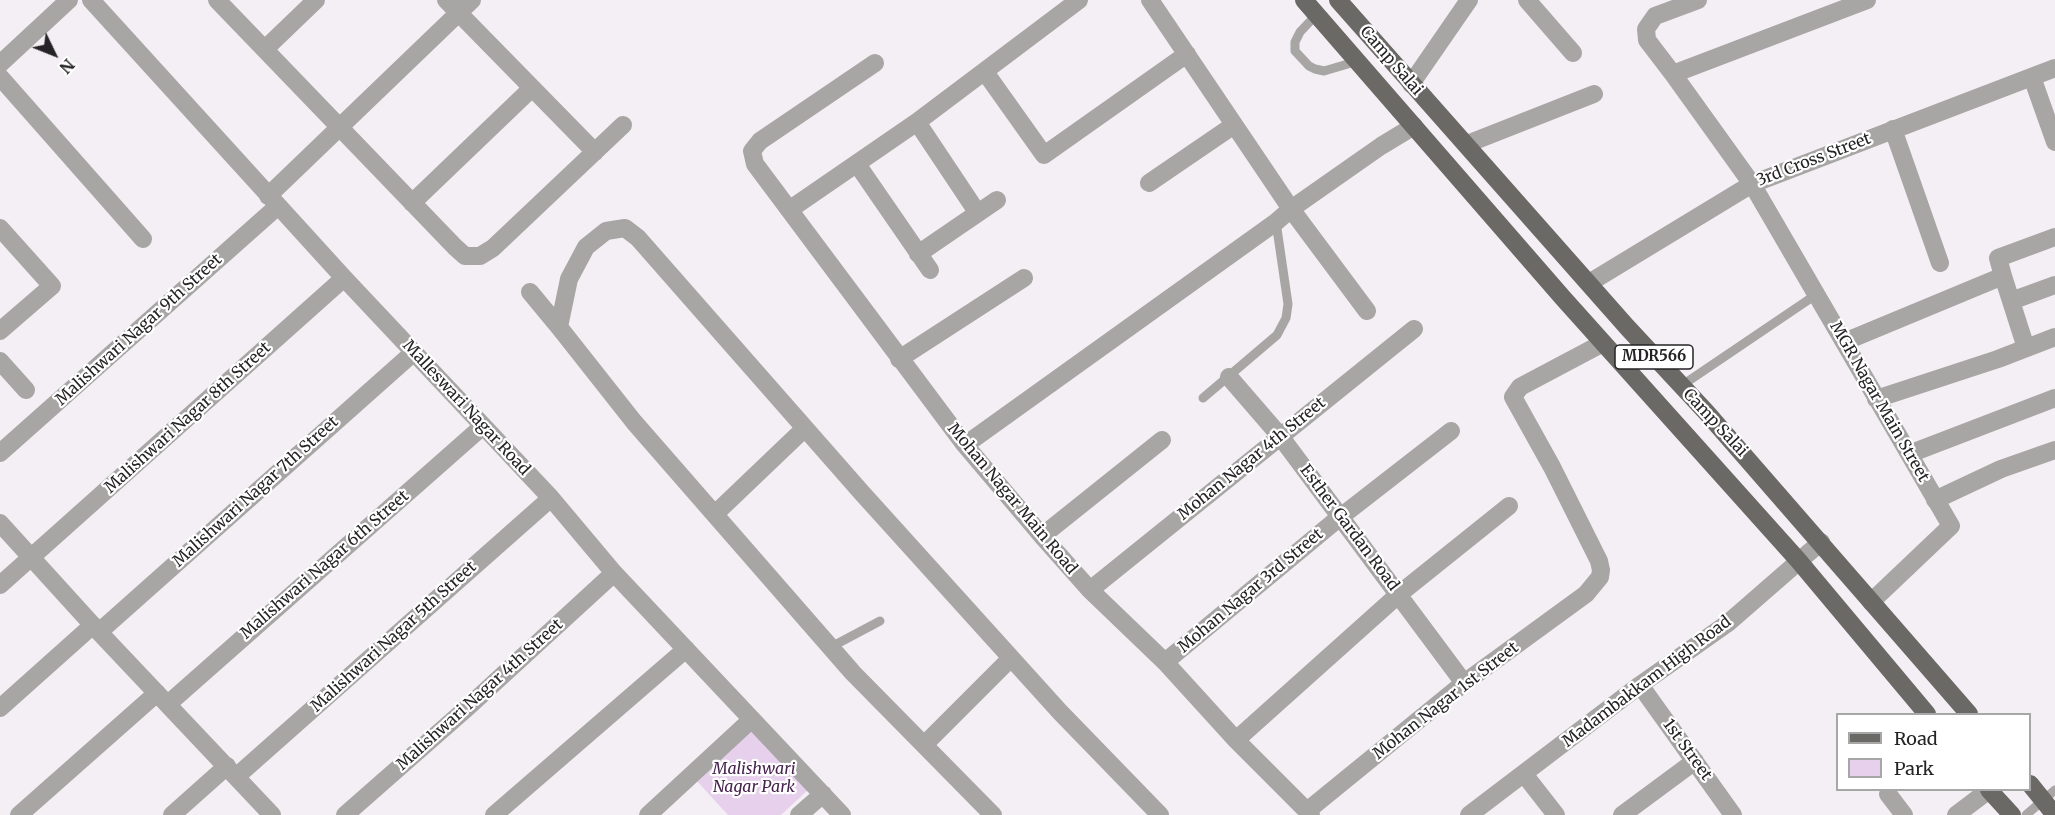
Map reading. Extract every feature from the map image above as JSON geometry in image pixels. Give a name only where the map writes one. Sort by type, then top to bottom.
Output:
[{"type":"main road","name":"Camp Salai","points":[[1304,0],[1603,343],[1798,560],[1926,713]]},
{"type":"main road","name":"Camp Salai","points":[[1338,0],[1707,413],[1969,713]]},
{"type":"main road","points":[[2031,785],[2051,802]]},
{"type":"main road","points":[[1990,791],[2012,815]]},
{"type":"street","points":[[0,64],[69,0]]},
{"type":"street","name":"Malleswari Nagar Road","points":[[91,0],[344,278],[551,498],[614,573],[842,815]]},
{"type":"street","points":[[218,0],[412,203],[461,253],[468,257],[480,256],[503,239],[623,125]]},
{"type":"street","points":[[265,49],[316,0]]},
{"type":"street","name":"Malishwari Nagar 9th Street","points":[[0,453],[273,201],[453,7],[472,0]]},
{"type":"street","points":[[789,210],[917,122],[1079,0]]},
{"type":"street","points":[[1150,0],[1292,209],[1367,311]]},
{"type":"street","points":[[1411,84],[1469,0]]},
{"type":"street","points":[[1527,0],[1573,53]]},
{"type":"street","name":"MGR Nagar Main Street","points":[[1698,0],[1655,16],[1646,28],[1647,40],[1752,184],[1951,526],[1871,602]]},
{"type":"street","points":[[1673,74],[1867,0]]},
{"type":"street","points":[[453,7],[595,152]]},
{"type":"street","points":[[985,72],[1048,161],[1187,54]]},
{"type":"street","name":"Mohan Nagar Main Road","points":[[875,63],[760,141],[752,151],[755,164],[965,445],[1042,536],[1090,590],[1165,663],[1236,740],[1309,813]]},
{"type":"street","name":"3rd Cross Street","points":[[1589,283],[1752,184],[2055,68]]},
{"type":"street","points":[[0,77],[143,239]]},
{"type":"street","points":[[2032,77],[2055,141]]},
{"type":"street","points":[[412,203],[532,88]]},
{"type":"street","points":[[1467,144],[1594,94]]},
{"type":"street","points":[[917,122],[977,212]]},
{"type":"street","points":[[1149,183],[1234,125]]},
{"type":"street","points":[[965,445],[1292,209],[1381,146],[1414,126]]},
{"type":"street","points":[[1893,129],[1940,263]]},
{"type":"street","points":[[857,164],[930,270]]},
{"type":"street","points":[[918,254],[997,200]]},
{"type":"street","points":[[0,228],[52,286],[0,331]]},
{"type":"street","points":[[559,327],[569,279],[586,247],[606,231],[625,228],[638,238],[1060,712],[1160,815]]},
{"type":"street","points":[[2026,348],[1998,258],[2055,237]]},
{"type":"street","points":[[1844,342],[2003,276]]},
{"type":"street","name":"Malishwari Nagar 8th Street","points":[[0,585],[344,278]]},
{"type":"street","points":[[900,359],[1024,278]]},
{"type":"street","points":[[2011,301],[2055,285]]},
{"type":"street","points":[[530,292],[634,422],[716,513],[853,673],[993,815]]},
{"type":"street","name":"Mohan Nagar 4th Street","points":[[1090,590],[1414,329]]},
{"type":"street","points":[[1876,399],[2055,337]]},
{"type":"street","name":"Mohan Nagar 1st Street","points":[[1309,813],[1464,683],[1586,594],[1600,577],[1599,561],[1552,467],[1513,397],[1520,387],[1603,343]]},
{"type":"street","name":"Malishwari Nagar 7th Street","points":[[0,708],[96,629],[414,352]]},
{"type":"street","points":[[0,362],[26,390]]},
{"type":"street","name":"Esther Gardan Road","points":[[1229,376],[1280,436],[1464,683]]},
{"type":"street","points":[[1909,454],[2055,398]]},
{"type":"street","name":"Malishwari Nagar 6th Street","points":[[20,815],[162,699],[483,426]]},
{"type":"street","points":[[716,513],[805,428]]},
{"type":"street","name":"Mohan Nagar 3rd Street","points":[[1165,663],[1341,516],[1451,431]]},
{"type":"street","points":[[1042,536],[1162,440]]},
{"type":"street","points":[[1935,500],[2001,469],[2055,450]]},
{"type":"street","name":"Malishwari Nagar 5th Street","points":[[172,815],[232,771],[551,498]]},
{"type":"street","points":[[1236,740],[1398,595],[1509,506]]},
{"type":"street","points":[[0,523],[96,629],[272,815]]},
{"type":"street","name":"Madambakkam High Road","points":[[1469,815],[1640,685],[1728,623],[1821,542]]},
{"type":"street","name":"Malishwari Nagar 4th Street","points":[[345,815],[477,699],[614,573]]},
{"type":"street","points":[[494,815],[686,649]]},
{"type":"street","points":[[924,746],[1011,658]]},
{"type":"street","name":"1st Street","points":[[1640,685],[1733,815]]},
{"type":"street","points":[[648,815],[752,719]]},
{"type":"street","points":[[1622,815],[1695,761]]},
{"type":"street","points":[[1524,774],[1556,815]]},
{"type":"street","points":[[1956,815],[1988,791]]},
{"type":"street","points":[[799,815],[823,794]]},
{"type":"street","points":[[1888,794],[1904,815]]},
{"type":"lane","points":[[1317,14],[1300,32],[1295,42],[1295,51],[1315,69],[1324,70],[1358,61]]},
{"type":"lane","points":[[1203,398],[1277,335],[1286,318],[1288,304],[1276,222]]},
{"type":"lane","points":[[1681,386],[1817,294]]},
{"type":"lane","points":[[831,647],[880,621]]},
{"type":"lane","points":[[2026,815],[2051,802]]},
{"type":"green space","name":"Malishwari Nagar Park","points":[[757,725],[809,789],[781,815],[728,815],[696,780]]}]
